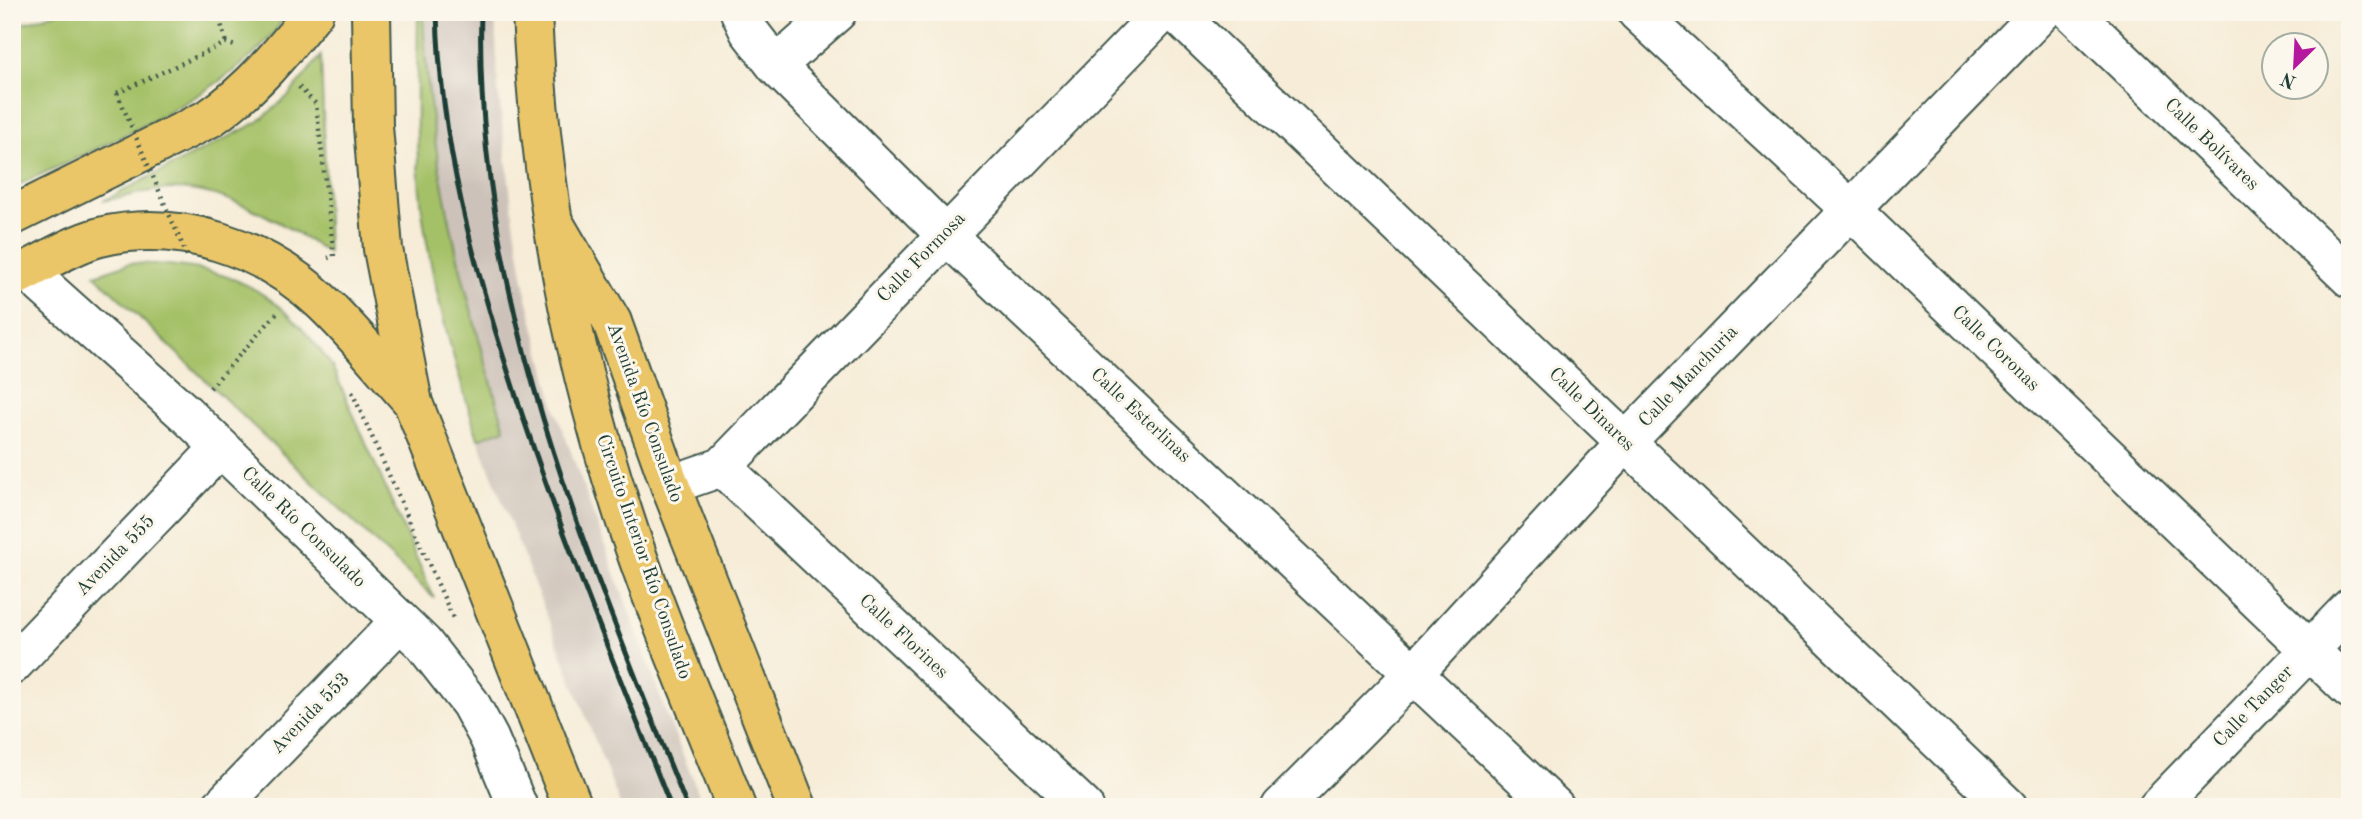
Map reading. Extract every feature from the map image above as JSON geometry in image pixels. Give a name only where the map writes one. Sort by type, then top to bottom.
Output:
[{"type":"main road","points":[[12,216],[210,118],[252,87],[314,12]]},
{"type":"main road","points":[[371,12],[373,126],[383,249],[413,403],[573,807]]},
{"type":"main road","name":"Avenida Río Consulado","points":[[532,12],[541,140],[551,219],[612,321],[670,485],[797,807]]},
{"type":"main road","name":"Circuito Interior Río Consulado","points":[[551,219],[593,412],[623,513],[736,807]]},
{"type":"main road","points":[[27,281],[98,238],[133,232],[168,232],[204,237],[264,260],[321,301],[413,403]]},
{"type":"street","name":"Calle Esterlinas","points":[[740,12],[749,31],[776,66],[945,234],[1415,672],[1555,807]]},
{"type":"street","points":[[776,66],[837,12]]},
{"type":"street","name":"Calle Formosa","points":[[670,485],[722,467],[1163,12]]},
{"type":"street","name":"Calle Dinares","points":[[1175,12],[2008,807]]},
{"type":"street","name":"Calle Coronas","points":[[1637,12],[1850,209],[2350,689]]},
{"type":"street","name":"Calle Manchuria","points":[[1281,807],[1415,672],[1625,443],[2042,12]]},
{"type":"street","name":"Calle Bolívares","points":[[2071,12],[2350,278]]},
{"type":"street","name":"Calle Río Consulado","points":[[27,281],[186,415],[439,662],[470,703],[495,749],[518,807]]},
{"type":"street","name":"Avenida 555","points":[[12,664],[220,448]]},
{"type":"street","name":"Calle Florines","points":[[722,467],[1084,807]]},
{"type":"street","name":"Calle Tanger","points":[[2158,807],[2350,608]]},
{"type":"street","name":"Avenida 553","points":[[221,807],[400,621]]},
{"type":"path","points":[[188,258],[117,93],[226,43],[218,12]]},
{"type":"path","points":[[274,61],[316,104],[334,256],[323,260]]},
{"type":"path","points":[[186,415],[286,303]]},
{"type":"path","points":[[347,382],[456,624]]},
{"type":"shaded area","points":[[423,12],[495,12],[498,89],[513,215],[527,298],[556,411],[668,718],[704,807],[621,807],[478,439],[504,428],[483,358],[438,173],[425,68]]},
{"type":"green space","points":[[59,12],[286,12],[268,39],[240,66],[205,91],[164,115],[12,188],[12,27]]},
{"type":"green space","points":[[418,12],[423,12],[432,119],[450,223],[475,325],[505,429],[478,439],[438,297],[426,239],[419,185],[417,136]]},
{"type":"green space","points":[[321,56],[328,253],[257,211],[198,191],[159,190],[103,201],[258,122],[288,96]]},
{"type":"green space","points":[[130,263],[165,265],[222,275],[269,298],[311,338],[332,366],[434,598],[95,275]]},
{"type":"railway","points":[[437,12],[452,156],[486,297],[550,495],[671,807]]},
{"type":"railway","points":[[481,12],[483,116],[496,219],[516,320],[543,419],[575,517],[687,807]]}]
